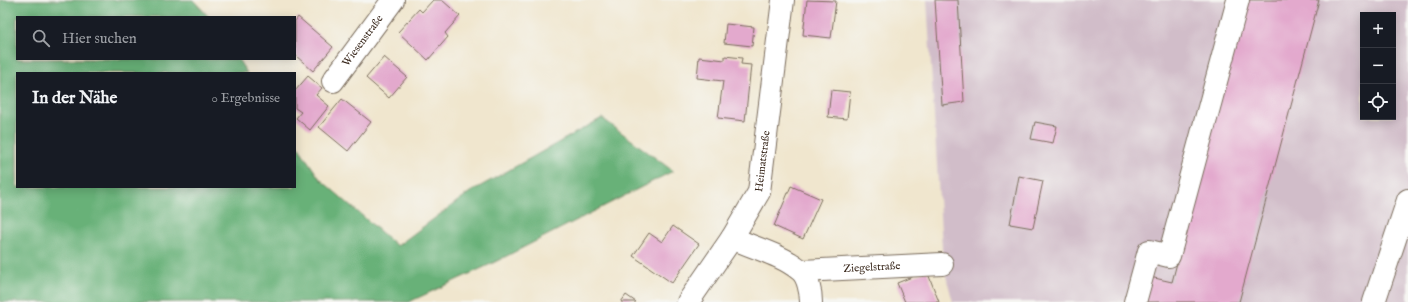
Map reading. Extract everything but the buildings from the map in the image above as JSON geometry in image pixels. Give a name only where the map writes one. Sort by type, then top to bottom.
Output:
[{"type":"street","name":"Wiesenstraße","points":[[333,81],[393,0]]},
{"type":"street","name":"Heimatstraße","points":[[688,302],[732,238],[759,192],[783,0]]},
{"type":"street","points":[[1135,302],[1149,251],[1169,256],[1238,0]]},
{"type":"street","points":[[1374,302],[1408,200]]},
{"type":"street","points":[[732,238],[785,261],[802,271],[811,293],[811,302]]},
{"type":"street","name":"Ziegelstraße","points":[[802,271],[942,264]]},
{"type":"shaded area","points":[[927,0],[1408,0],[1408,302],[953,302],[943,265]]},
{"type":"green space","points":[[0,0],[193,0],[208,16],[16,16],[16,60],[239,60],[246,72],[16,72],[16,188],[296,188],[296,143],[320,179],[397,246],[470,192],[602,118],[673,171],[493,263],[409,302],[0,302]]}]
